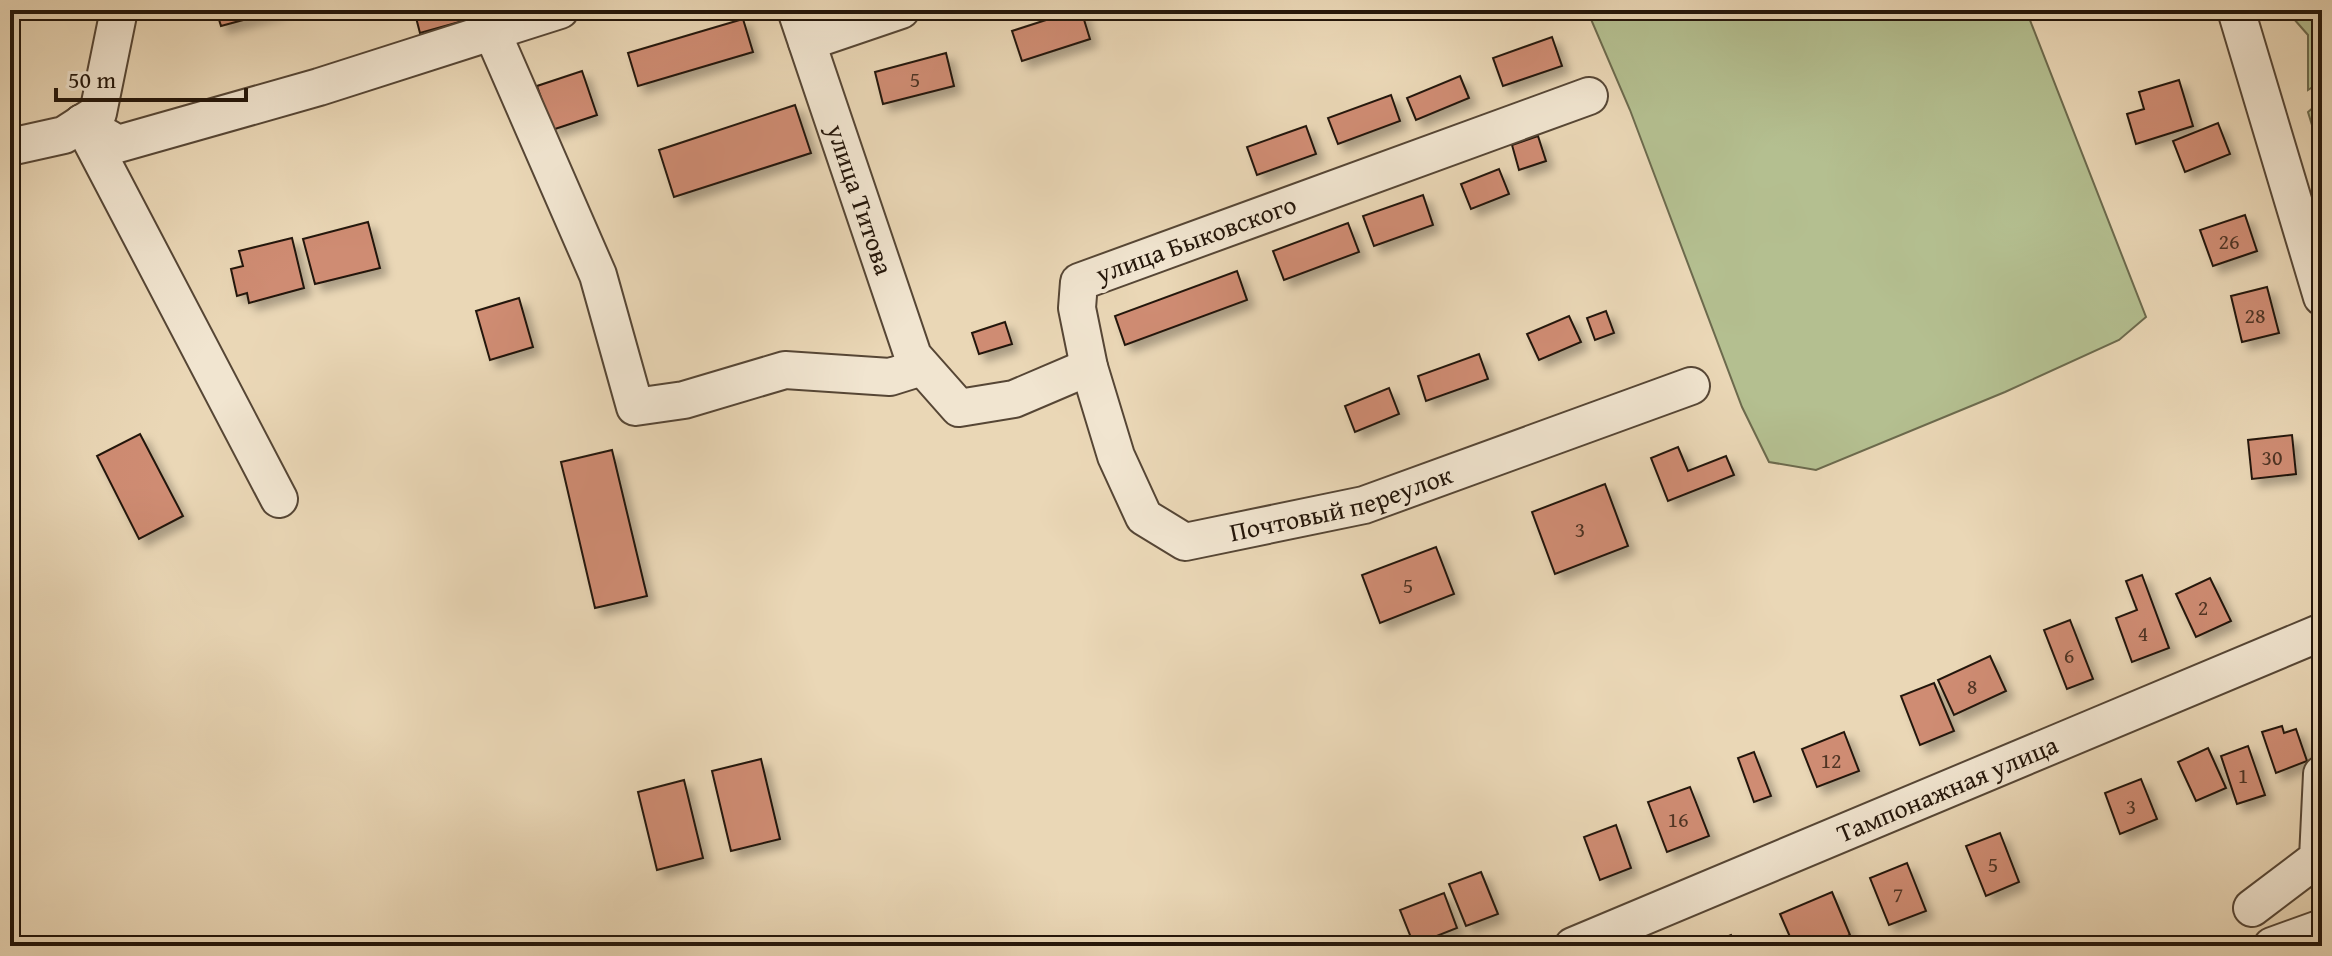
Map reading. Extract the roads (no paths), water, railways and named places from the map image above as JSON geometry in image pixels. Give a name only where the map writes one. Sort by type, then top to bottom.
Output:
[{"type":"street","points":[[10,147],[73,129],[98,113],[119,10]]},
{"type":"street","points":[[73,129],[118,144],[319,87],[560,10]]},
{"type":"street","name":"улица Титова","points":[[901,10],[801,26],[917,361]]},
{"type":"street","points":[[2236,10],[2322,297]]},
{"type":"street","points":[[492,32],[598,275],[635,407],[684,400],[785,370],[890,377],[917,361],[959,408],[1014,399],[1089,367]]},
{"type":"street","name":"улица Быковского","points":[[1089,367],[1077,308],[1079,282],[1589,96]]},
{"type":"street","points":[[73,129],[279,499]]},
{"type":"street","name":"Почтовый переулок","points":[[1089,367],[1116,456],[1144,517],[1185,542],[1364,505],[1691,386]]},
{"type":"street","name":"Тампонажная улица","points":[[1573,946],[2322,632]]},
{"type":"street","points":[[2252,908],[2318,858],[2322,774]]},
{"type":"street","points":[[2272,946],[2322,928]]}]
